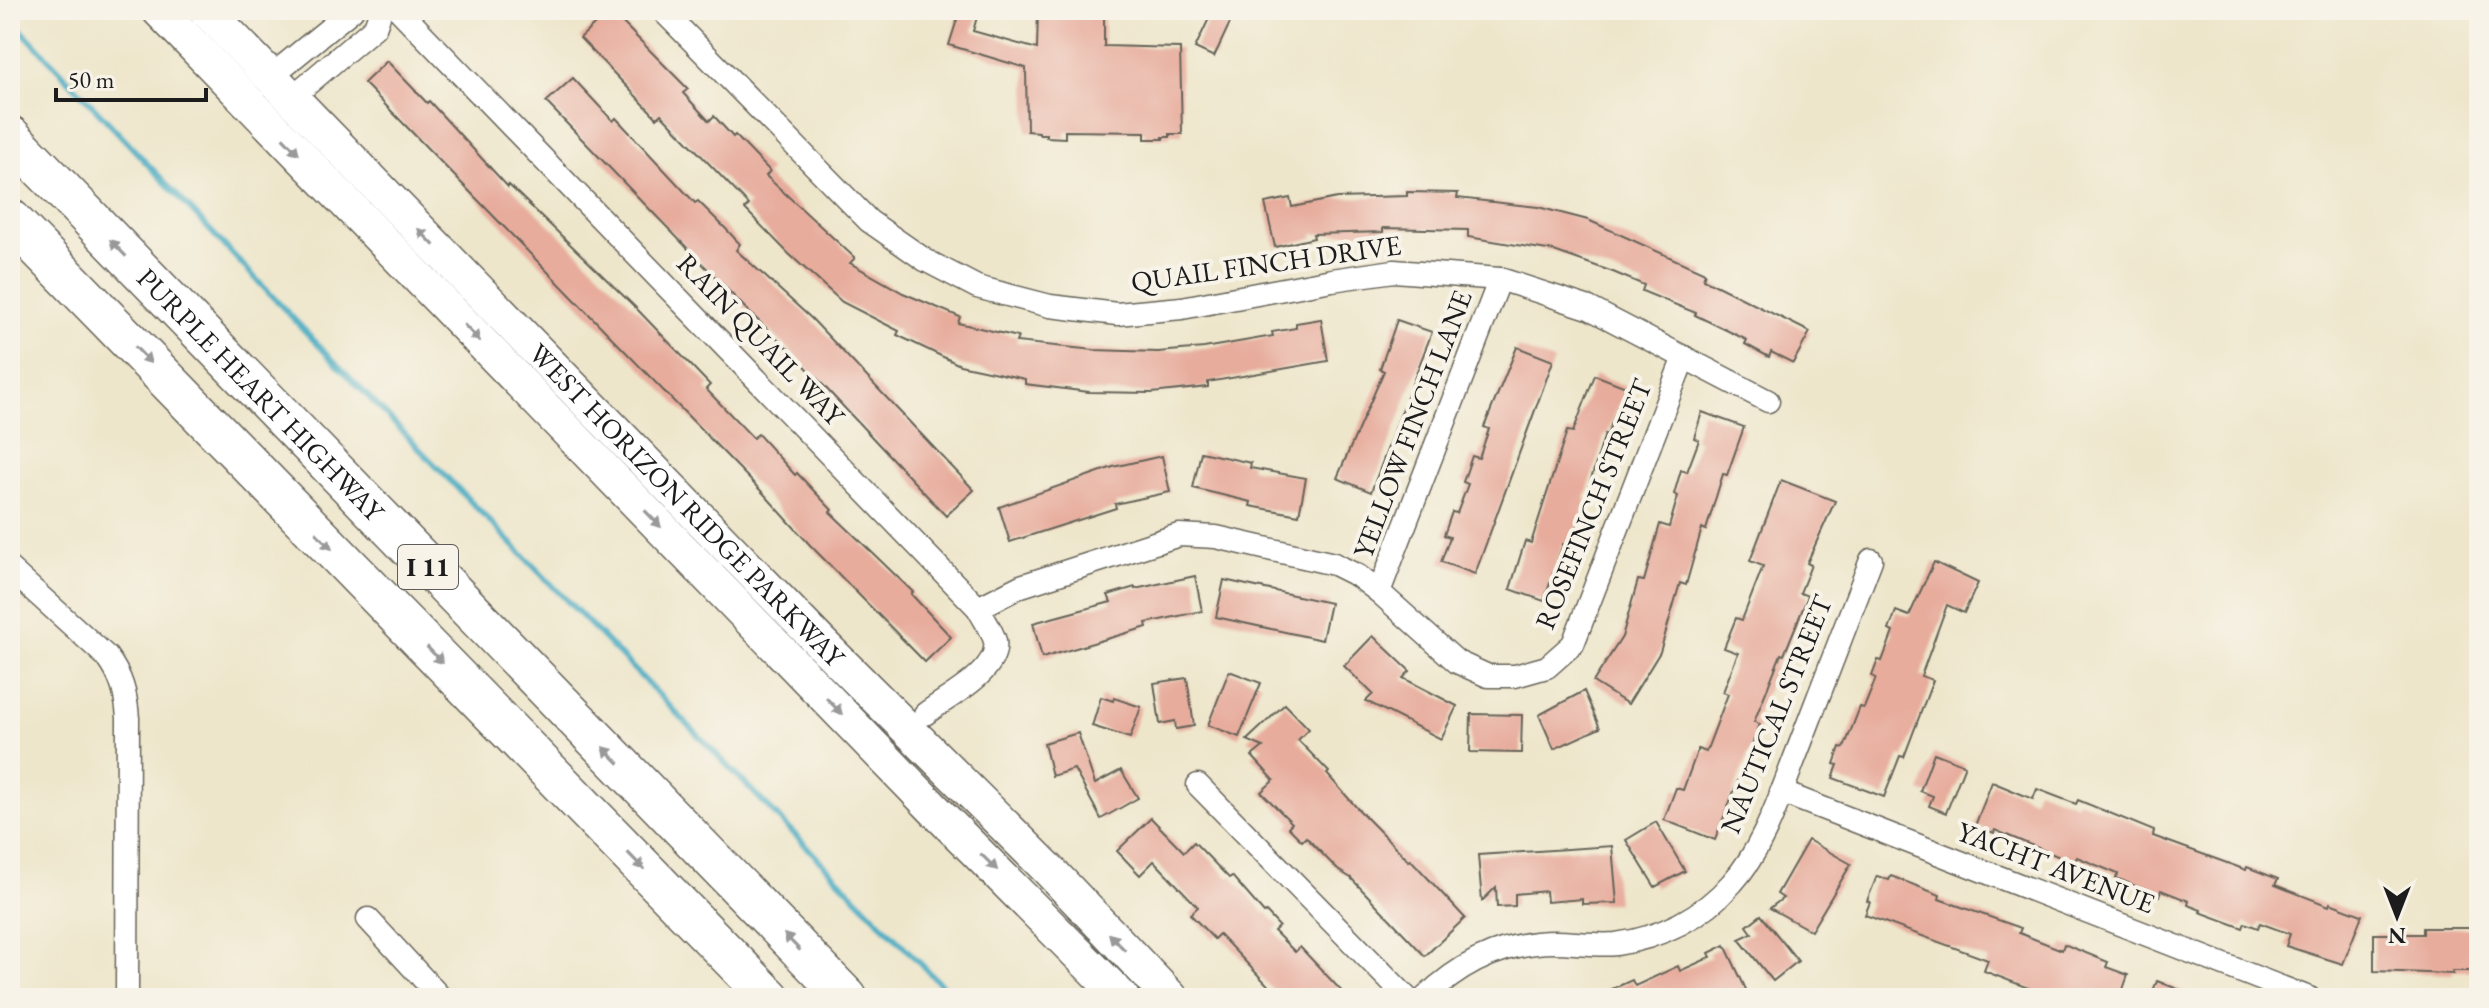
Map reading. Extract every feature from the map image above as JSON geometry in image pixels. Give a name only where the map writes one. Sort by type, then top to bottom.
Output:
[{"type":"highway","name":"PURPLE HEART HIGHWAY","points":[[10,136],[847,998]]},
{"type":"highway","name":"PURPLE HEART HIGHWAY","points":[[10,219],[770,998]]},
{"type":"main road","name":"WEST HORIZON RIDGE PARKWAY","points":[[159,10],[933,808],[1122,998]]},
{"type":"main road","points":[[177,10],[262,96],[280,102],[281,88]]},
{"type":"main road","name":"WEST HORIZON RIDGE PARKWAY","points":[[206,10],[885,708],[918,724],[1048,869],[1171,998]]},
{"type":"main road","points":[[918,724],[908,753],[933,808]]},
{"type":"street","points":[[281,88],[352,10]]},
{"type":"street","points":[[281,88],[375,27],[381,10]]},
{"type":"street","name":"RAIN QUAIL WAY","points":[[399,10],[978,608],[995,639],[995,656],[988,668],[918,724]]},
{"type":"street","name":"QUAIL FINCH DRIVE","points":[[662,10],[869,221],[925,260],[977,287],[1050,306],[1117,314],[1182,308],[1394,271],[1500,279],[1589,308],[1768,401]]},
{"type":"street","name":"YELLOW FINCH LANE","points":[[1379,592],[1500,279]]},
{"type":"street","name":"ROSEFINCH STREET","points":[[1379,592],[1457,662],[1488,676],[1515,676],[1547,667],[1573,644],[1684,357]]},
{"type":"street","points":[[978,608],[1021,586],[1179,535],[1216,537],[1334,564],[1358,576],[1379,592]]},
{"type":"street","name":"NAUTICAL STREET","points":[[1425,998],[1453,973],[1482,956],[1507,948],[1557,942],[1614,944],[1646,938],[1695,915],[1733,883],[1748,863],[1781,792],[1871,560]]},
{"type":"street","points":[[10,569],[107,657],[119,673],[125,692],[128,718],[127,998]]},
{"type":"street","points":[[1198,785],[1407,998]]},
{"type":"street","name":"YACHT AVENUE","points":[[1781,792],[2309,998]]},
{"type":"street","points":[[368,919],[441,998]]},
{"type":"building","points":[[610,10],[688,89],[683,93],[709,121],[714,116],[733,137],[735,135],[770,171],[766,176],[855,258],[850,263],[903,293],[960,317],[958,323],[1018,337],[1016,342],[1094,350],[1158,352],[1273,336],[1272,332],[1296,328],[1296,323],[1321,319],[1328,361],[1208,382],[1208,387],[1151,393],[1089,392],[1025,384],[1025,379],[960,365],[897,335],[899,331],[842,302],[789,254],[745,209],[749,205],[661,114],[657,118],[580,38]]},
{"type":"building","points":[[960,10],[979,10],[973,31],[1037,49],[1038,10],[1104,10],[1104,46],[1180,48],[1182,134],[1170,134],[1170,137],[1163,139],[1145,139],[1145,132],[1065,131],[1065,138],[1046,137],[1046,134],[1027,131],[1026,68],[949,45]]},
{"type":"building","points":[[1213,10],[1236,10],[1214,57],[1195,48]]},
{"type":"building","points":[[387,61],[427,103],[429,101],[508,187],[635,307],[710,385],[706,389],[753,438],[758,434],[832,510],[830,512],[913,592],[911,594],[951,637],[925,662],[364,83]]},
{"type":"building","points":[[573,78],[613,121],[616,118],[695,203],[698,201],[726,229],[740,244],[736,250],[812,319],[974,490],[946,516],[792,352],[750,313],[546,102]]},
{"type":"building","points":[[1407,192],[1458,193],[1457,198],[1538,207],[1588,220],[1705,273],[1703,279],[1810,332],[1793,363],[1771,352],[1769,357],[1745,344],[1747,340],[1696,313],[1642,291],[1644,285],[1554,251],[1468,237],[1468,230],[1383,228],[1383,232],[1313,234],[1314,238],[1275,247],[1265,203],[1290,198],[1292,207],[1337,198],[1407,196]]},
{"type":"building","points":[[1397,320],[1432,332],[1371,492],[1337,478],[1384,371],[1380,369]]},
{"type":"building","points":[[1517,347],[1553,361],[1475,574],[1441,562],[1450,537],[1444,535],[1452,512],[1457,513],[1468,484],[1463,482],[1472,456],[1479,458],[1489,429],[1484,427]]},
{"type":"building","points":[[1595,375],[1626,387],[1605,434],[1570,547],[1563,544],[1544,601],[1510,589],[1525,541],[1531,543],[1567,431],[1573,432]]},
{"type":"building","points":[[1702,412],[1744,427],[1727,475],[1723,474],[1706,530],[1702,528],[1686,585],[1680,583],[1660,652],[1628,704],[1593,682],[1622,637],[1638,580],[1644,581],[1660,524],[1669,527],[1678,496],[1674,494],[1681,470],[1687,472],[1699,440],[1694,438]]},
{"type":"building","points":[[1201,452],[1251,463],[1250,468],[1306,478],[1299,515],[1250,506],[1251,502],[1193,488]]},
{"type":"building","points":[[1162,456],[1170,492],[1115,504],[1116,508],[1010,542],[999,507],[1113,467]]},
{"type":"building","points":[[1781,480],[1835,501],[1807,563],[1811,565],[1800,593],[1808,596],[1754,722],[1760,724],[1715,840],[1664,820],[1676,788],[1683,790],[1698,749],[1706,752],[1728,694],[1723,692],[1738,653],[1724,648],[1736,618],[1742,620],[1763,566],[1750,561]]},
{"type":"building","points":[[1934,562],[1978,583],[1964,613],[1947,605],[1921,676],[1933,680],[1904,757],[1900,756],[1884,797],[1833,778],[1838,765],[1834,764],[1840,747],[1844,748],[1860,707],[1864,708],[1876,678],[1872,676],[1878,660],[1882,661],[1893,632],[1889,630],[1896,611],[1909,616]]},
{"type":"building","points":[[1195,576],[1202,611],[1146,623],[1147,627],[1042,658],[1033,623],[1111,602],[1108,595],[1135,587]]},
{"type":"building","points":[[1224,580],[1330,603],[1322,640],[1216,617]]},
{"type":"building","points":[[1373,636],[1410,671],[1403,678],[1457,706],[1441,739],[1366,701],[1373,694],[1344,666]]},
{"type":"building","points":[[1229,671],[1261,683],[1239,737],[1208,725]]},
{"type":"building","points":[[1187,678],[1194,726],[1176,729],[1175,721],[1160,724],[1154,683]]},
{"type":"building","points":[[1584,691],[1600,728],[1554,749],[1539,715]]},
{"type":"building","points":[[1101,697],[1141,707],[1130,738],[1092,726]]},
{"type":"building","points":[[1285,704],[1309,729],[1298,740],[1329,772],[1327,774],[1357,808],[1465,918],[1425,956],[1351,878],[1338,870],[1306,837],[1302,841],[1288,827],[1292,823],[1261,792],[1274,780],[1252,756],[1263,747],[1247,740]]},
{"type":"building","points":[[1471,714],[1522,715],[1521,753],[1470,752]]},
{"type":"building","points":[[1078,733],[1095,784],[1121,770],[1138,798],[1101,819],[1074,769],[1052,776],[1044,743]]},
{"type":"building","points":[[1934,753],[1965,765],[1946,813],[1929,806],[1933,796],[1920,791]]},
{"type":"building","points":[[1992,782],[2033,799],[2037,789],[2076,804],[2078,800],[2154,831],[2153,836],[2246,870],[2247,867],[2278,879],[2275,885],[2362,915],[2343,964],[2286,946],[2290,934],[2260,923],[2258,928],[2245,923],[2243,928],[2200,912],[2188,905],[2189,901],[2161,890],[2159,896],[2116,878],[2118,874],[2077,857],[2074,863],[1995,830],[1994,833],[1975,826]]},
{"type":"building","points":[[1151,818],[1184,852],[1194,842],[1229,878],[1232,876],[1279,926],[1274,931],[1295,952],[1300,947],[1348,998],[1280,998],[1219,934],[1214,939],[1190,914],[1198,907],[1154,861],[1140,875],[1117,851]]},
{"type":"building","points":[[1656,822],[1685,871],[1655,887],[1626,840]]},
{"type":"building","points":[[1808,840],[1851,864],[1811,931],[1770,908],[1783,898],[1777,894]]},
{"type":"building","points":[[1612,846],[1617,903],[1582,904],[1582,899],[1547,902],[1546,891],[1515,894],[1515,906],[1497,907],[1496,887],[1482,901],[1478,855]]},
{"type":"building","points":[[1877,876],[1889,880],[1891,876],[1940,895],[1939,899],[2021,928],[2019,933],[2062,950],[2064,944],[2108,962],[2106,967],[2128,975],[2120,998],[2038,998],[2029,995],[2031,989],[1984,971],[1988,960],[1865,915]]},
{"type":"building","points":[[1761,915],[1798,961],[1773,981],[1739,939],[1752,933],[1747,926]]},
{"type":"building","points":[[2423,928],[2479,928],[2477,971],[2453,971],[2453,974],[2374,971],[2374,934],[2423,934]]},
{"type":"building","points":[[1725,945],[1750,998],[1592,998],[1632,980],[1635,986],[1678,966],[1680,971],[1711,957],[1709,953]]},
{"type":"building","points":[[2157,981],[2198,997],[2198,998],[2150,998]]},
{"type":"waterway","points":[[10,18],[322,349],[954,998]]}]
